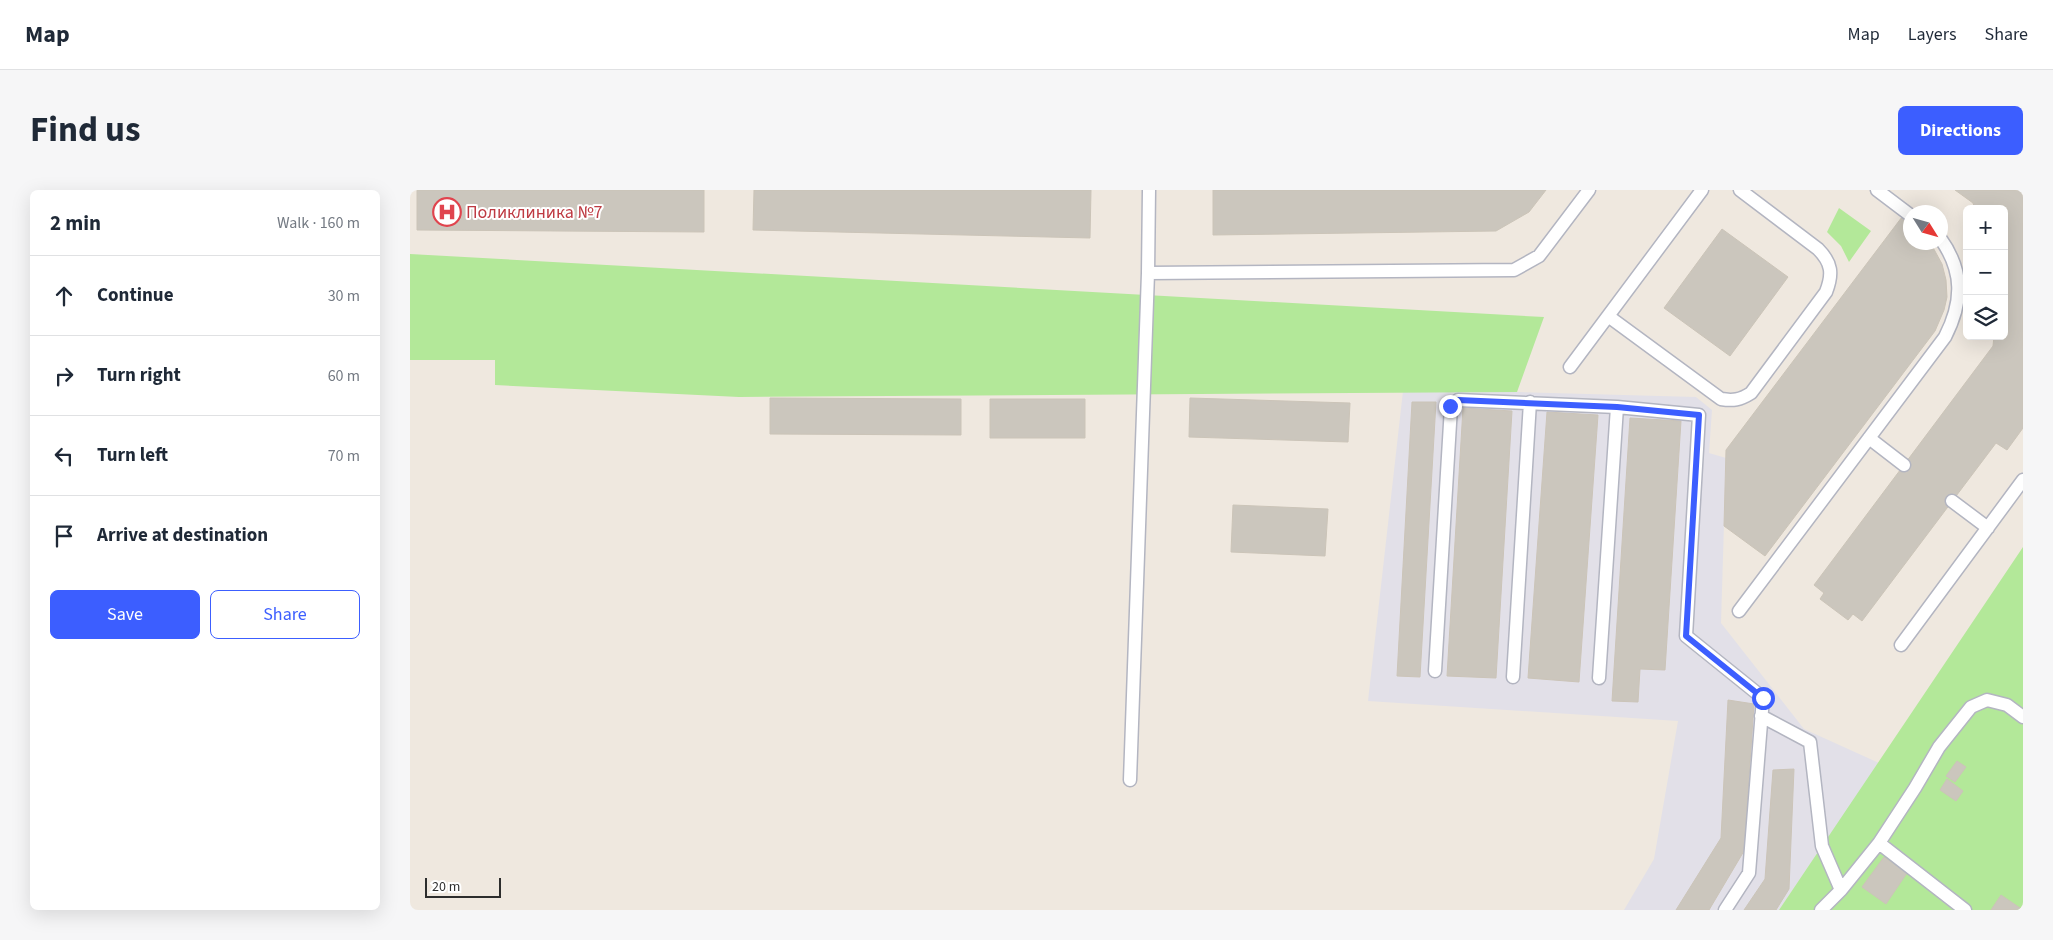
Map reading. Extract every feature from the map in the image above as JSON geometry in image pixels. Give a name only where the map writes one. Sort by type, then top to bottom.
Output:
[{"type":"lane","points":[[1130,780],[1148,274],[1149,190]]},
{"type":"lane","points":[[1148,274],[1514,270],[1539,256],[1589,190]]},
{"type":"lane","points":[[1570,367],[1702,190]]},
{"type":"lane","points":[[1608,316],[1721,400],[1732,401],[1742,399],[1751,393],[1826,292],[1831,277],[1830,266],[1826,256],[1740,190]]},
{"type":"lane","points":[[1877,190],[1903,210]]},
{"type":"lane","points":[[1739,611],[1945,337],[1954,320],[1958,300],[1958,280],[1953,258],[1948,250]]},
{"type":"lane","points":[[1435,671],[1450,406],[1458,400],[1530,402],[1617,407],[1699,415],[1686,636],[1763,698],[1749,873],[1725,910]]},
{"type":"lane","points":[[1513,677],[1530,402]]},
{"type":"lane","points":[[1598,678],[1617,407]]},
{"type":"lane","points":[[1869,438],[1904,465]]},
{"type":"lane","points":[[1901,646],[2023,480]]},
{"type":"lane","points":[[1952,501],[1988,528]]},
{"type":"lane","points":[[1821,910],[1841,890],[1879,843],[1939,747],[1971,707],[1988,700],[2007,705],[2023,717]]},
{"type":"lane","points":[[1762,716],[1810,742],[1822,846],[1841,890]]},
{"type":"lane","points":[[1879,843],[1965,910]]},
{"type":"shaded area","points":[[1403,391],[1696,397],[1712,410],[1709,453],[1726,458],[1721,623],[1804,729],[1879,763],[1779,910],[1624,910],[1654,859],[1678,721],[1368,701]]},
{"type":"green space","points":[[1839,208],[1871,231],[1849,262],[1841,246],[1827,232]]},
{"type":"green space","points":[[410,254],[1544,317],[1517,392],[739,397],[495,385],[495,360],[410,360]]},
{"type":"green space","points":[[2023,547],[2023,910],[1779,910]]},
{"type":"building","points":[[417,190],[704,190],[704,232],[417,230]]},
{"type":"building","points":[[754,190],[1091,190],[1090,238],[753,230]]},
{"type":"building","points":[[1213,190],[1546,190],[1529,212],[1496,231],[1213,235]]},
{"type":"building","points":[[1955,190],[2023,190],[2023,428],[2007,450],[1996,443],[1862,621],[1853,614],[1848,620],[1820,599],[1824,593],[1814,585],[1993,346],[1994,340],[2008,340],[2008,205],[1974,205]]},
{"type":"building","points":[[1902,217],[1903,250],[1934,250],[1942,264],[1946,280],[1947,297],[1944,310],[1935,331],[1765,556],[1724,526],[1726,450]]},
{"type":"building","points":[[1722,229],[1788,277],[1730,356],[1664,308]]},
{"type":"building","points":[[770,398],[961,399],[961,435],[770,434]]},
{"type":"building","points":[[1190,398],[1350,403],[1348,442],[1189,437]]},
{"type":"building","points":[[990,399],[1085,399],[1085,438],[990,438]]},
{"type":"building","points":[[1412,402],[1436,402],[1420,677],[1397,676]]},
{"type":"building","points":[[1463,408],[1512,411],[1496,678],[1447,676]]},
{"type":"building","points":[[1547,412],[1598,415],[1579,682],[1528,678]]},
{"type":"building","points":[[1630,418],[1681,421],[1665,670],[1640,669],[1638,702],[1612,701]]},
{"type":"building","points":[[1233,505],[1328,509],[1325,556],[1231,552]]},
{"type":"building","points":[[1728,700],[1754,704],[1744,851],[1709,910],[1676,910],[1721,838]]},
{"type":"building","points":[[1957,761],[1966,767],[1955,782],[1946,776]]},
{"type":"building","points":[[1794,769],[1789,889],[1776,910],[1744,910],[1765,879],[1773,770]]},
{"type":"building","points":[[1947,779],[1963,791],[1956,801],[1940,790]]},
{"type":"building","points":[[1884,857],[1907,873],[1886,904],[1862,887]]},
{"type":"building","points":[[2001,895],[2023,910],[1991,910]]},
{"type":"place","name":"Поликлиника №7","points":[[447,212]]},
{"type":"route","points":[[1450,406],[1458,400],[1530,402],[1617,407],[1699,415],[1686,636],[1763,698]]}]
